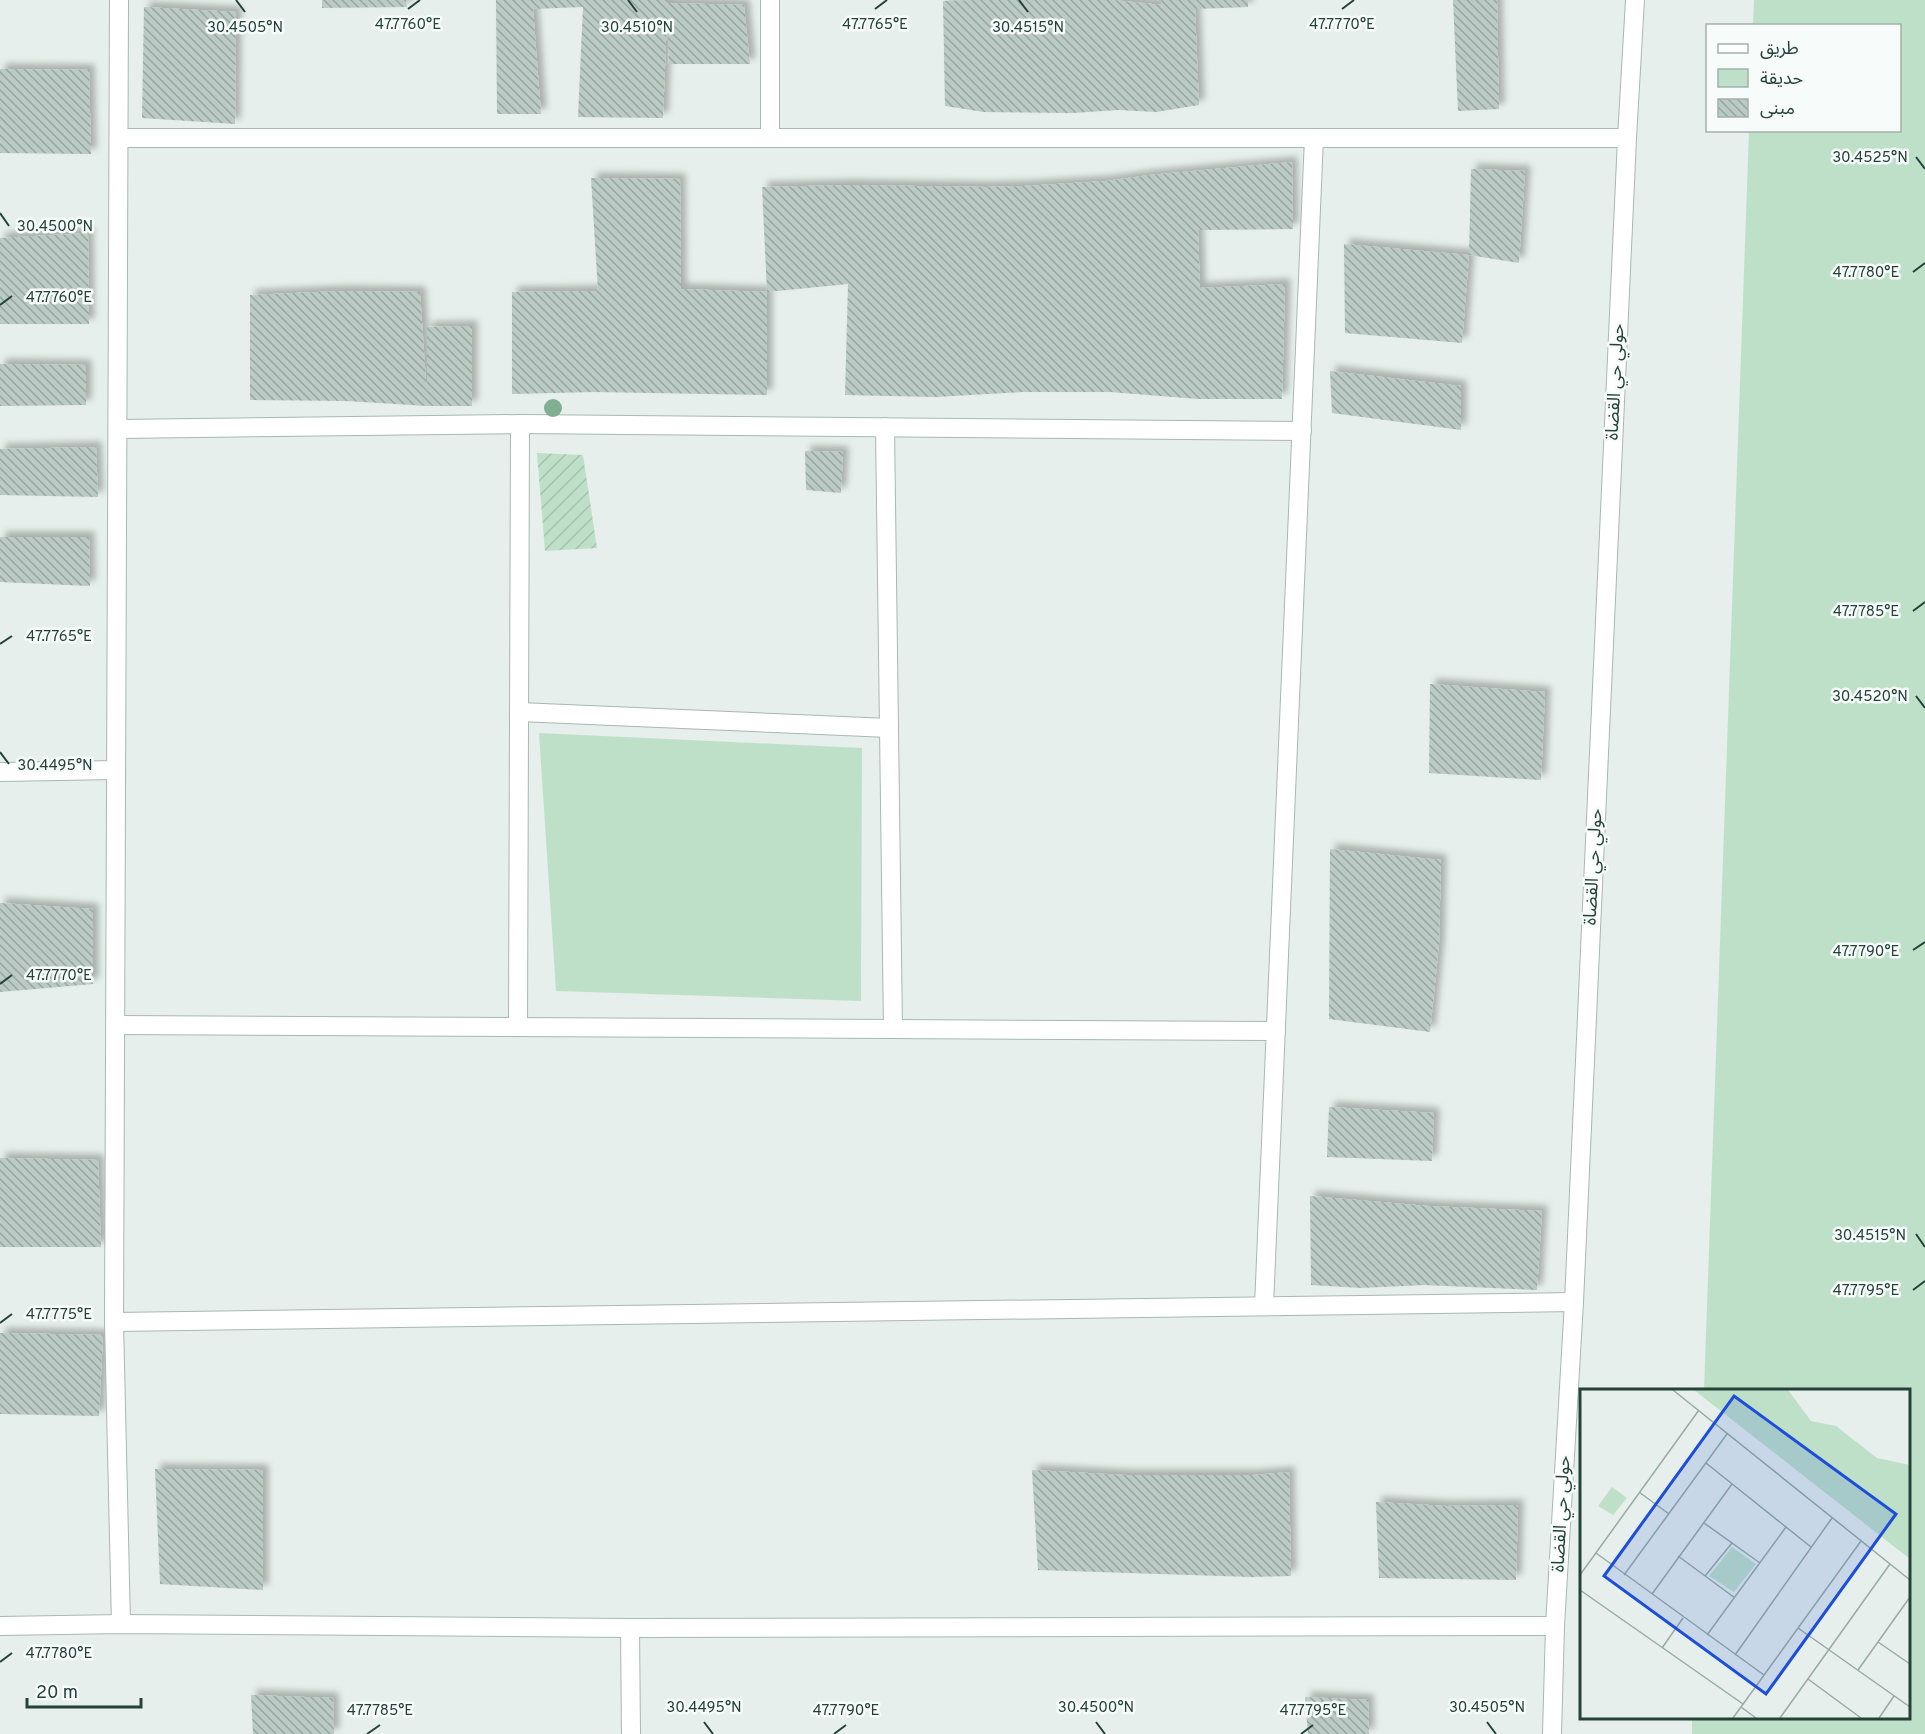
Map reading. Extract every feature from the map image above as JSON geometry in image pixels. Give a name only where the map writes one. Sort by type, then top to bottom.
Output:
[{"type":"street","points":[[120,0],[114,1322],[121,1624]]},
{"type":"street","points":[[770,0],[770,138]]},
{"type":"street","name":"حولي حي القضاة","points":[[1551,1734],[1574,1302],[1635,0]]},
{"type":"street","points":[[119,138],[1627,138]]},
{"type":"street","points":[[1264,1306],[1314,138]]},
{"type":"street","points":[[118,429],[520,424],[1302,431]]},
{"type":"street","points":[[518,1027],[520,424]]},
{"type":"street","points":[[885,427],[893,1029]]},
{"type":"street","points":[[519,712],[889,728]]},
{"type":"street","points":[[0,772],[116,770]]},
{"type":"street","points":[[115,1025],[1276,1031]]},
{"type":"street","points":[[114,1322],[1574,1302]]},
{"type":"street","points":[[0,1626],[121,1624],[630,1628],[1555,1626]]},
{"type":"street","points":[[630,1628],[631,1734]]},
{"type":"green space","points":[[1754,0],[1925,0],[1925,1734],[1692,1734],[1692,1719],[1910,1719],[1910,1389],[1704,1389],[1749,132],[1901,132],[1901,24],[1753,24]]},
{"type":"green space","points":[[537,453],[583,455],[597,548],[545,551]]},
{"type":"green space","points":[[539,733],[862,748],[861,1001],[556,991]]},
{"type":"building","points":[[322,0],[406,0],[407,7],[322,8]]},
{"type":"building","points":[[496,0],[667,0],[667,3],[744,5],[750,64],[669,64],[667,16],[663,118],[578,117],[583,7],[533,9],[541,114],[497,114]]},
{"type":"building","points":[[1113,0],[1162,5],[1161,0],[1248,0],[1248,7],[1195,9],[1199,105],[1156,112],[1118,110],[1073,113],[984,112],[945,106],[943,1]]},
{"type":"building","points":[[1453,0],[1497,0],[1499,109],[1458,111]]},
{"type":"building","points":[[144,7],[236,12],[235,124],[142,118]]},
{"type":"building","points":[[0,69],[89,70],[91,154],[0,153]]},
{"type":"building","points":[[1292,162],[1293,229],[1198,230],[1200,288],[1285,284],[1282,399],[1198,399],[1110,392],[1023,392],[935,397],[845,395],[848,284],[767,292],[762,187],[1024,186],[1106,181]]},
{"type":"building","points":[[1471,169],[1525,171],[1519,263],[1469,255]]},
{"type":"building","points":[[591,178],[680,179],[681,289],[767,292],[767,395],[594,392],[512,394],[512,292],[598,291]]},
{"type":"building","points":[[88,233],[89,324],[0,324],[0,238]]},
{"type":"building","points":[[1344,244],[1469,255],[1462,343],[1345,333]]},
{"type":"building","points":[[342,291],[420,292],[427,396],[427,327],[472,326],[472,406],[250,400],[250,295]]},
{"type":"building","points":[[0,364],[86,365],[86,405],[0,406]]},
{"type":"building","points":[[1330,371],[1461,386],[1461,430],[1332,413]]},
{"type":"building","points":[[96,447],[98,497],[0,495],[0,449]]},
{"type":"building","points":[[805,451],[843,452],[841,493],[806,490]]},
{"type":"building","points":[[0,537],[89,537],[90,586],[0,582]]},
{"type":"building","points":[[1430,684],[1545,692],[1541,780],[1429,773]]},
{"type":"building","points":[[1330,849],[1441,860],[1439,944],[1430,1032],[1329,1019]]},
{"type":"building","points":[[0,903],[93,909],[93,984],[0,992]]},
{"type":"building","points":[[1329,1107],[1434,1113],[1432,1161],[1327,1157]]},
{"type":"building","points":[[0,1158],[98,1160],[101,1247],[0,1247]]},
{"type":"building","points":[[1310,1196],[1428,1206],[1542,1211],[1537,1290],[1424,1285],[1361,1288],[1311,1285]]},
{"type":"building","points":[[0,1333],[103,1335],[99,1416],[0,1414]]},
{"type":"building","points":[[155,1469],[263,1470],[263,1590],[160,1584]]},
{"type":"building","points":[[1032,1470],[1126,1475],[1253,1475],[1289,1472],[1291,1576],[1251,1577],[1038,1570]]},
{"type":"building","points":[[1376,1502],[1447,1506],[1518,1505],[1516,1580],[1379,1578]]},
{"type":"building","points":[[251,1695],[333,1698],[334,1734],[253,1734]]},
{"type":"building","points":[[1305,1697],[1368,1700],[1369,1734],[1308,1734]]}]
